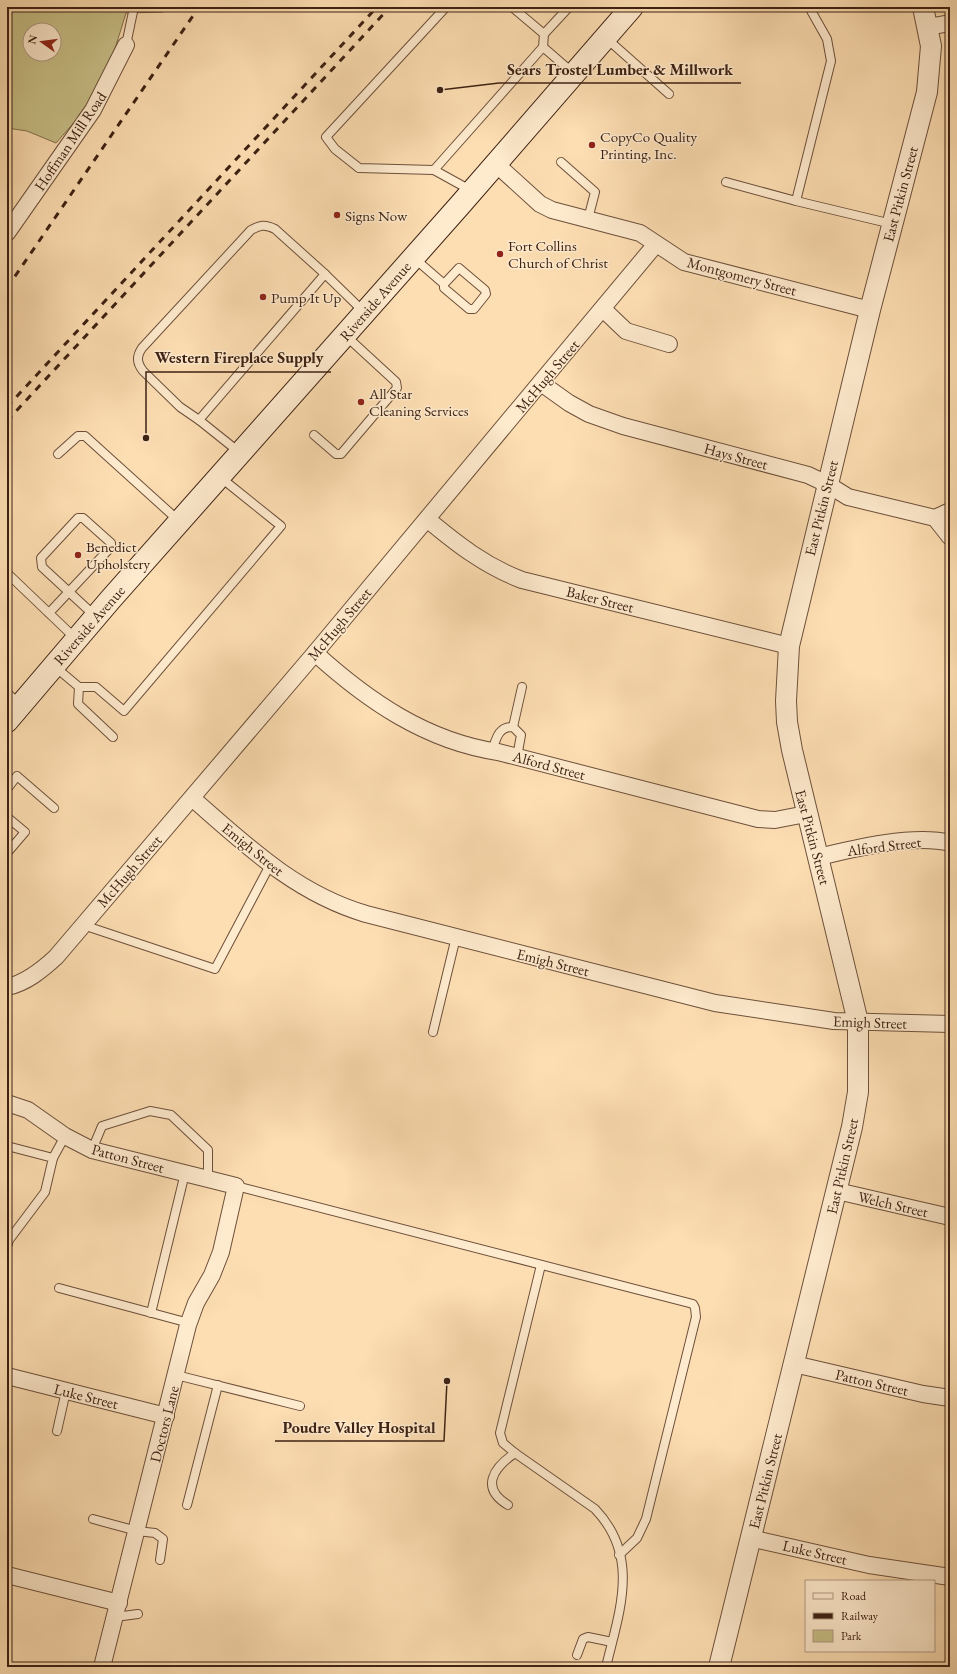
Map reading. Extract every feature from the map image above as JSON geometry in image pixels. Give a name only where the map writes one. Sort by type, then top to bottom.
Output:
[{"type":"main road","name":"Riverside Avenue","points":[[7,721],[14,698],[54,666],[240,453],[473,191],[606,38],[629,8]]},
{"type":"street","name":"East Pitkin Street","points":[[719,1667],[852,1127],[858,1092],[858,1022],[819,858],[806,814],[787,722],[786,677],[789,646],[827,484],[870,310],[927,92],[931,46],[923,7]]},
{"type":"street","points":[[928,27],[950,23]]},
{"type":"street","name":"Hoffman Mill Road","points":[[7,233],[93,110],[126,45]]},
{"type":"street","name":"Montgomery Street","points":[[496,164],[540,204],[552,210],[640,233],[684,262],[870,310]]},
{"type":"street","name":"McHugh Street","points":[[7,987],[15,985],[43,968],[56,957],[427,519],[656,244]]},
{"type":"street","points":[[603,309],[626,331],[669,344]]},
{"type":"street","name":"Hays Street","points":[[541,383],[569,403],[589,414],[623,426],[808,476],[827,484],[848,497],[935,518]]},
{"type":"street","points":[[950,511],[935,518],[950,537]]},
{"type":"street","name":"Baker Street","points":[[427,519],[455,542],[482,561],[499,571],[522,580],[789,646]]},
{"type":"street","name":"Alford Street","points":[[315,652],[363,693],[398,716],[428,732],[457,743],[758,819],[775,820],[806,814]]},
{"type":"street","name":"Emigh Street","points":[[192,798],[270,865],[302,886],[349,909],[715,1003],[814,1019],[858,1022],[950,1024]]},
{"type":"street","name":"Alford Street","points":[[819,858],[857,847],[899,842],[940,841],[950,843]]},
{"type":"street","name":"Patton Street","points":[[7,1102],[28,1110],[65,1136],[92,1150],[236,1186]]},
{"type":"street","name":"Doctors Lane","points":[[102,1667],[189,1323],[196,1303],[212,1275],[221,1252],[236,1186]]},
{"type":"street","name":"Welch Street","points":[[836,1191],[950,1217]]},
{"type":"street","name":"Patton Street","points":[[794,1364],[923,1394],[950,1398]]},
{"type":"street","name":"Luke Street","points":[[7,1376],[166,1416]]},
{"type":"street","name":"Luke Street","points":[[750,1538],[869,1565],[950,1577]]},
{"type":"street","points":[[7,1575],[117,1610]]},
{"type":"lane","points":[[126,45],[134,7]]},
{"type":"lane","points":[[446,7],[326,137],[335,149],[359,168],[434,170],[473,191]]},
{"type":"lane","points":[[512,7],[544,34]]},
{"type":"lane","points":[[434,170],[544,47],[544,34],[569,7]]},
{"type":"lane","points":[[796,201],[831,61],[827,39],[809,7]]},
{"type":"lane","points":[[606,38],[670,94]]},
{"type":"lane","points":[[544,47],[574,74]]},
{"type":"lane","points":[[561,162],[595,192],[588,219]]},
{"type":"lane","points":[[726,182],[796,201],[893,224]]},
{"type":"lane","points":[[240,453],[199,420],[180,407],[142,371],[139,366],[138,358],[142,348],[251,230],[268,225],[275,229],[325,274],[365,313]]},
{"type":"lane","points":[[414,258],[444,284],[444,288],[469,308],[474,309],[486,294],[485,290],[459,268],[444,284]]},
{"type":"lane","points":[[199,420],[325,274]]},
{"type":"lane","points":[[314,435],[336,454],[341,454],[397,388],[396,382],[345,335]]},
{"type":"lane","points":[[58,454],[78,436],[85,436],[180,522]]},
{"type":"lane","points":[[54,666],[79,687],[96,686],[124,711],[281,526],[220,477]]},
{"type":"lane","points":[[49,613],[68,591],[111,547],[111,543],[83,518],[78,518],[41,558],[42,568],[68,591],[96,617]]},
{"type":"lane","points":[[7,573],[77,639]]},
{"type":"lane","points":[[79,687],[78,704],[113,738]]},
{"type":"lane","points":[[513,727],[522,687]]},
{"type":"lane","points":[[492,751],[500,731],[508,727],[513,727],[521,735],[517,757]]},
{"type":"lane","points":[[7,789],[17,776],[54,808]]},
{"type":"lane","points":[[7,817],[25,832],[7,853]]},
{"type":"lane","points":[[83,924],[215,968],[270,865]]},
{"type":"lane","points":[[433,1032],[456,937]]},
{"type":"lane","points":[[92,1150],[102,1126],[150,1111],[171,1115],[208,1150],[208,1179]]},
{"type":"lane","points":[[7,1247],[9,1240],[45,1192],[53,1158],[65,1136]]},
{"type":"lane","points":[[7,1146],[53,1158]]},
{"type":"lane","points":[[151,1313],[185,1173]]},
{"type":"lane","points":[[236,1186],[689,1302],[695,1308],[696,1317],[646,1519],[637,1538],[619,1555]]},
{"type":"lane","points":[[541,1265],[500,1427],[500,1433],[504,1443],[515,1454],[594,1510],[604,1520],[619,1555],[624,1592],[606,1667]]},
{"type":"lane","points":[[59,1288],[189,1323]]},
{"type":"lane","points":[[176,1375],[300,1406]]},
{"type":"lane","points":[[187,1506],[218,1385]]},
{"type":"lane","points":[[57,1431],[66,1391]]},
{"type":"lane","points":[[508,1505],[498,1498],[492,1480],[496,1468],[515,1454]]},
{"type":"lane","points":[[93,1519],[137,1531],[155,1533],[163,1539],[160,1560]]},
{"type":"lane","points":[[117,1610],[138,1614]]},
{"type":"lane","points":[[577,1655],[583,1639],[588,1636],[612,1642]]},
{"type":"green space","points":[[7,7],[166,7],[163,12],[126,13],[110,65],[85,110],[56,143],[27,131],[7,128]]},
{"type":"railway","points":[[7,288],[199,7]]},
{"type":"railway","points":[[7,407],[377,7]]},
{"type":"railway","points":[[7,421],[390,7]]},
{"type":"place","name":"Sears Trostel Lumber & Millwork","points":[[440,90]]},
{"type":"place","name":"CopyCo Quality Printing, Inc.","points":[[592,145]]},
{"type":"place","name":"Signs Now","points":[[337,215]]},
{"type":"place","name":"Fort Collins Church of Christ","points":[[500,254]]},
{"type":"place","name":"Pump It Up","points":[[263,297]]},
{"type":"place","name":"All Star Cleaning Services","points":[[361,402]]},
{"type":"place","name":"Western Fireplace Supply","points":[[146,438]]},
{"type":"place","name":"Benedict Upholstery","points":[[78,555]]},
{"type":"place","name":"Poudre Valley Hospital","points":[[447,1381]]}]
